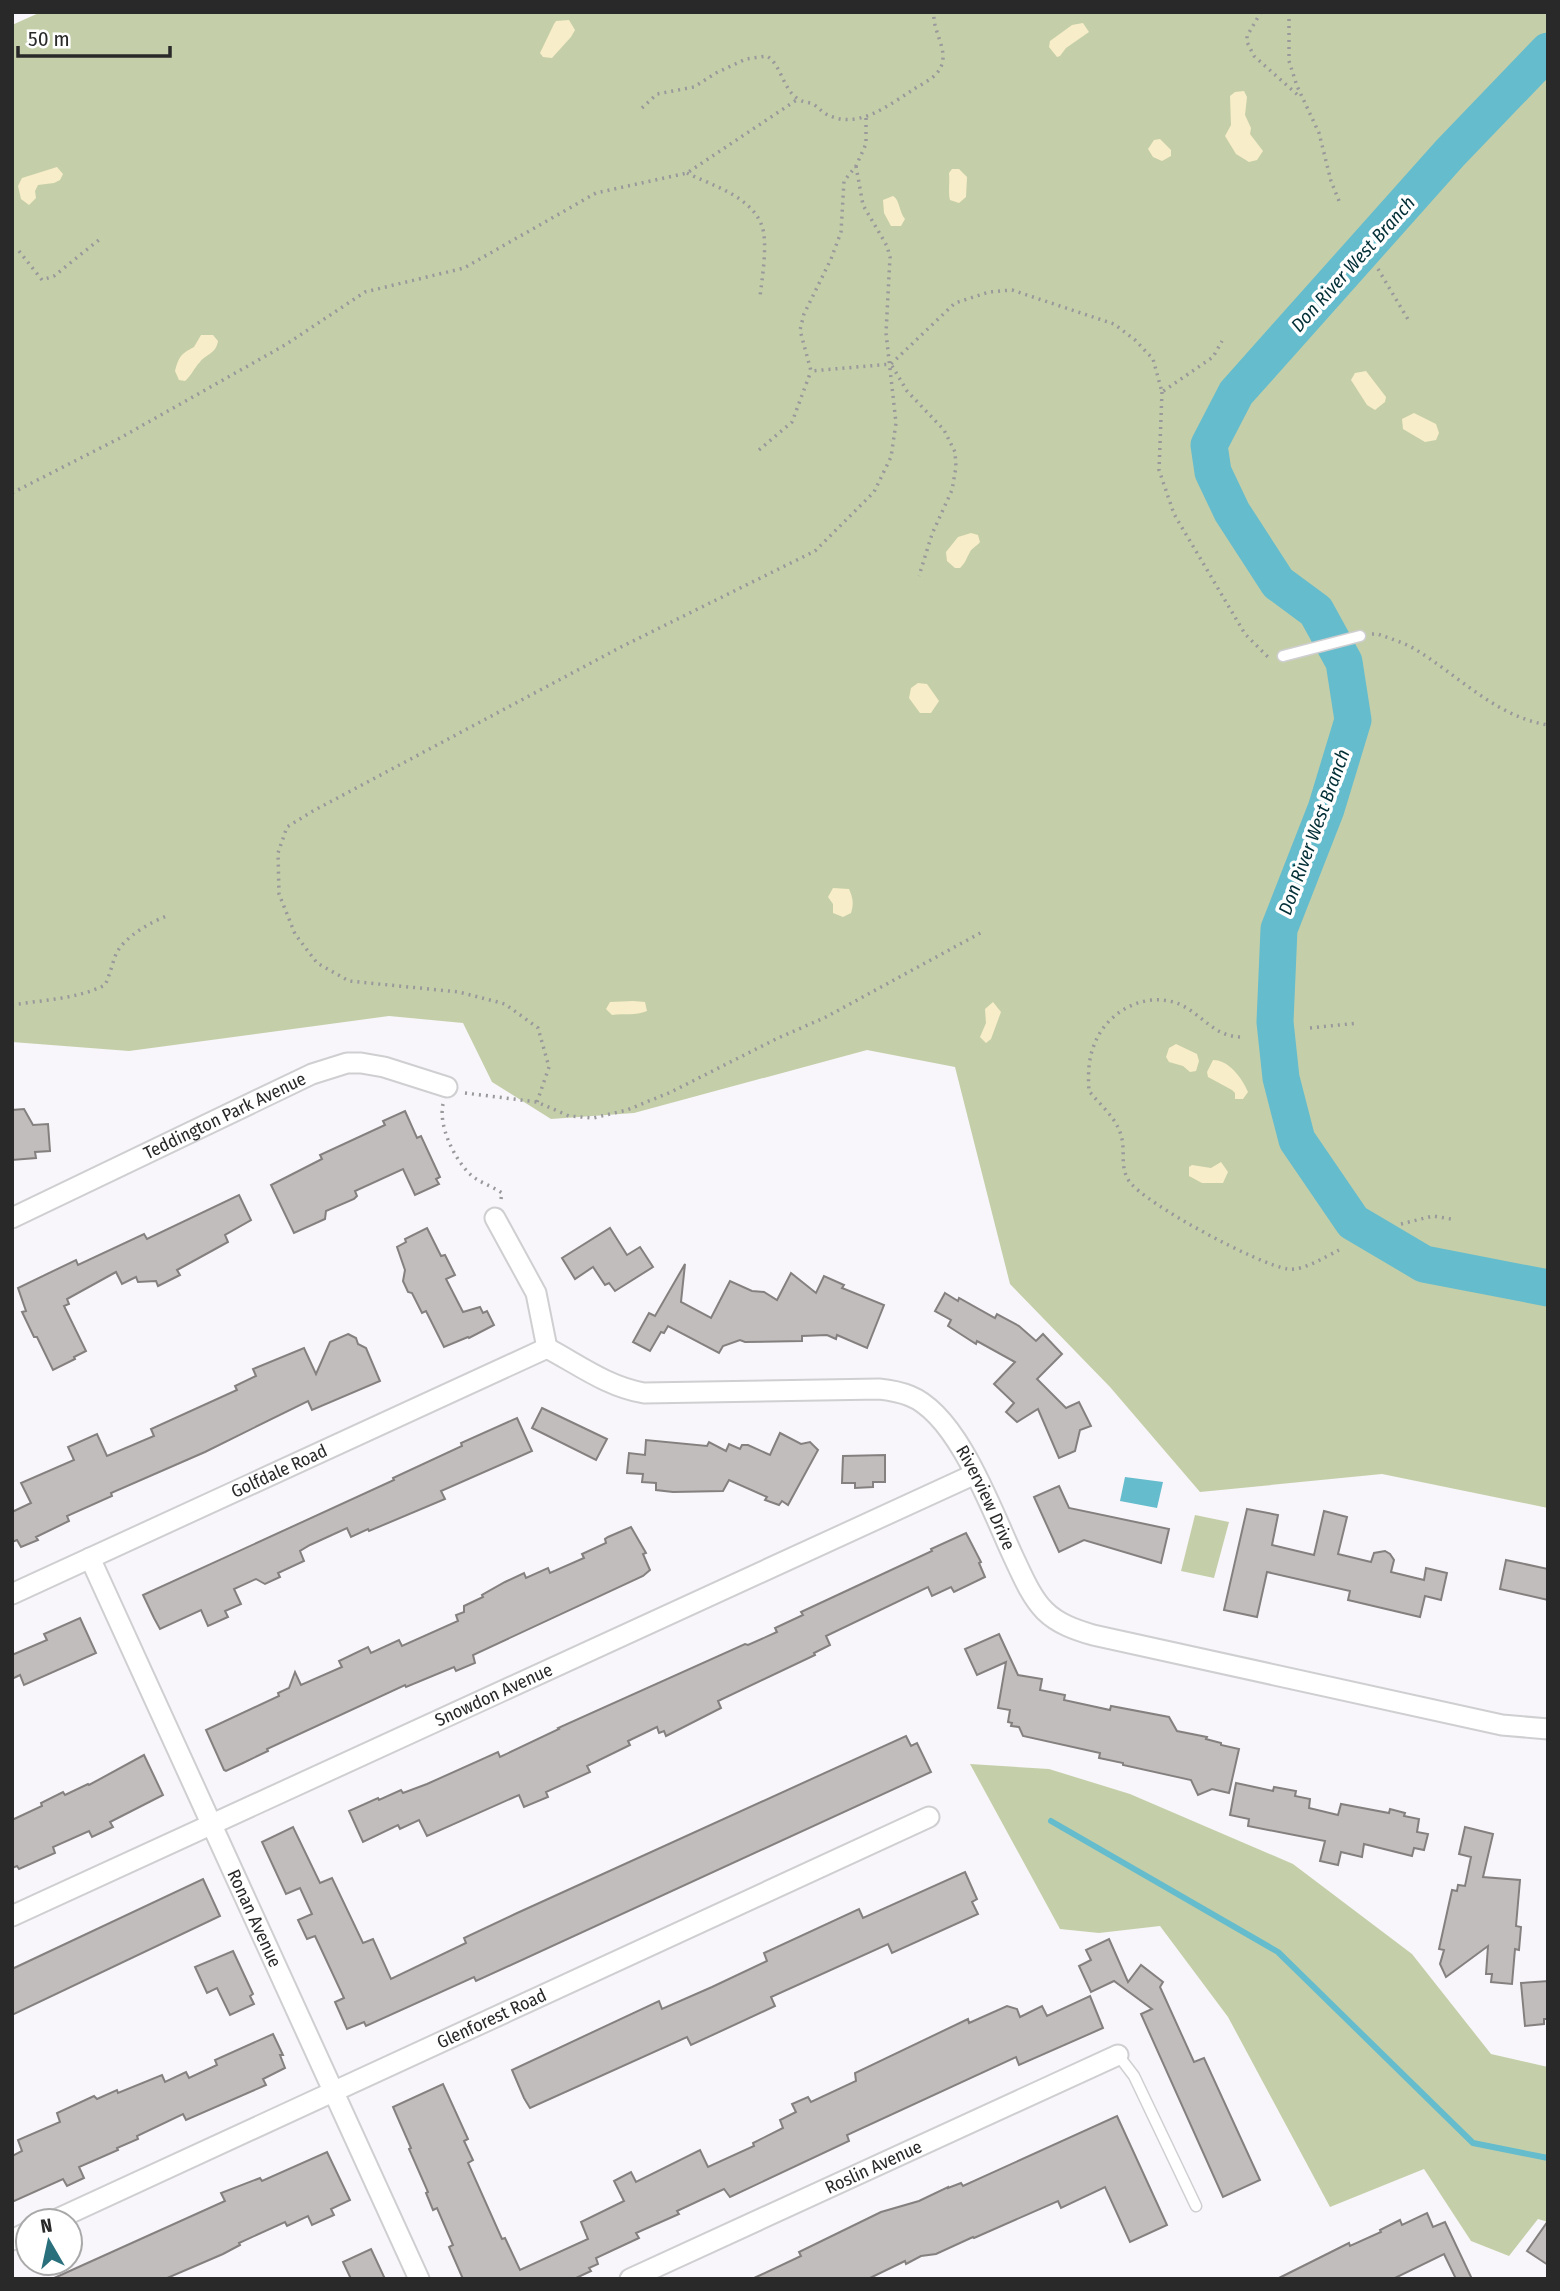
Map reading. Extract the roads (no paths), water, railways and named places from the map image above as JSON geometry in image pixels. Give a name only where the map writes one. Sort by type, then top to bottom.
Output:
[{"type":"street","name":"Teddington Park Avenue","points":[[12,1218],[313,1074],[347,1063],[384,1067],[447,1087]]},
{"type":"street","points":[[495,1218],[536,1293],[547,1348]]},
{"type":"street","name":"Riverview Drive","points":[[547,1348],[621,1388],[644,1393],[879,1389],[912,1396],[926,1405],[948,1427],[975,1474],[1021,1573],[1038,1602],[1046,1613],[1072,1628],[1093,1635],[1502,1725],[1548,1728]]},
{"type":"street","name":"Golfdale Road","points":[[12,1594],[547,1348]]},
{"type":"street","name":"Snowdon Avenue","points":[[12,1916],[975,1474]]},
{"type":"street","name":"Ronan Avenue","points":[[90,1558],[419,2279]]},
{"type":"street","name":"Glenforest Road","points":[[83,2207],[929,1817]]},
{"type":"street","name":"Roslin Avenue","points":[[630,2279],[1118,2055]]},
{"type":"lane","points":[[1283,656],[1360,636]]},
{"type":"lane","points":[[1118,2055],[1134,2076],[1196,2206]]},
{"type":"water","points":[[1125,1477],[1163,1482],[1157,1508],[1120,1501]]},
{"type":"waterway","name":"Don River West Branch","points":[[1548,51],[1450,153],[1236,393],[1209,445],[1213,472],[1232,512],[1278,583],[1316,611],[1344,662],[1353,720],[1326,809],[1279,929],[1275,1022],[1281,1078],[1297,1140],[1353,1222],[1424,1264],[1548,1288]]},
{"type":"waterway","points":[[1051,1821],[1278,1952],[1473,2143],[1548,2158]]}]
